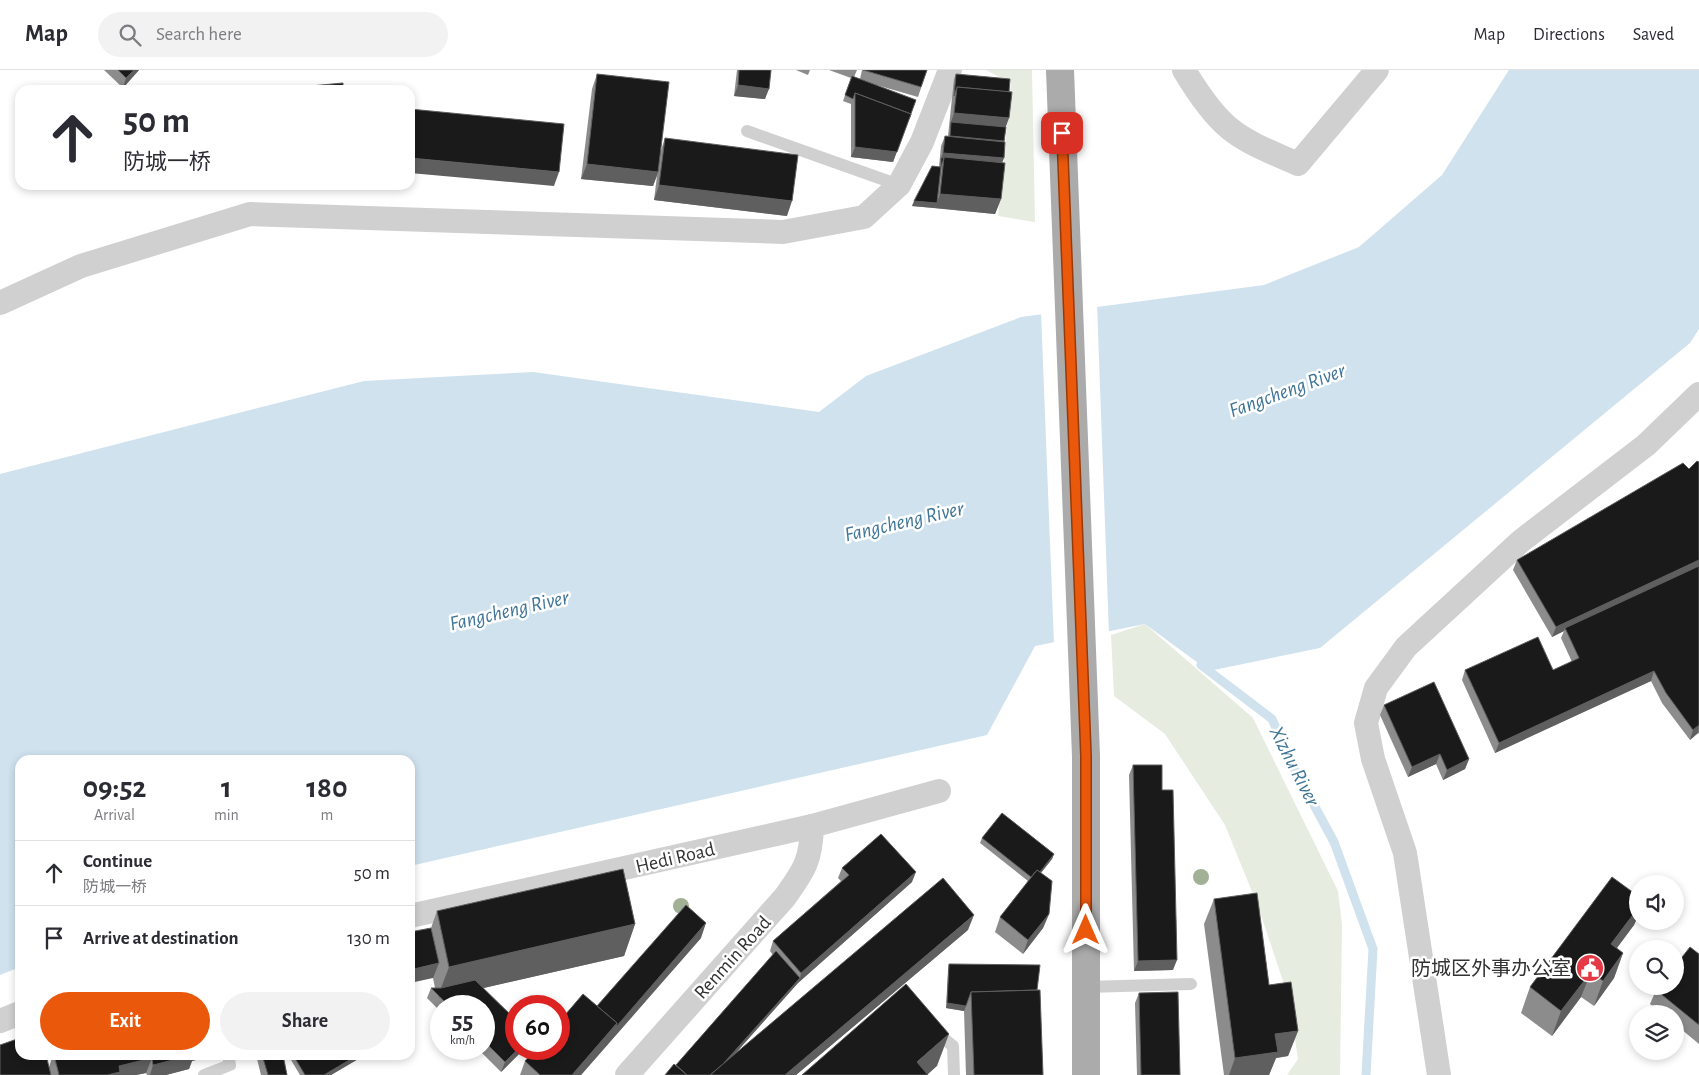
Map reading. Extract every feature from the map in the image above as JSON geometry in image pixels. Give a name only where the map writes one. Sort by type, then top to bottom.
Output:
[{"type":"main road","points":[[1060,82],[1084,711],[1086,1075]]},
{"type":"street","points":[[0,302],[81,266],[250,214],[783,232],[864,217],[899,184],[922,142],[950,70]]},
{"type":"street","points":[[1184,70],[1198,93],[1230,129],[1270,152],[1298,164],[1377,70]]},
{"type":"street","points":[[1440,1075],[1405,853],[1373,759],[1366,723],[1376,688],[1406,647],[1521,541],[1646,445],[1699,394]]},
{"type":"street","name":"Hedi Road","points":[[415,915],[812,826],[939,791]]},
{"type":"street","name":"Renmin Road","points":[[627,1075],[785,896],[802,874],[811,853],[812,826]]},
{"type":"street","points":[[0,1021],[15,1016]]},
{"type":"lane","points":[[747,131],[899,184]]},
{"type":"lane","points":[[1086,987],[1191,984]]},
{"type":"lane","points":[[926,1024],[953,1046],[954,1075]]},
{"type":"lane","points":[[204,1075],[230,1065],[229,1060]]},
{"type":"shaded area","points":[[986,70],[1032,70],[1035,222],[998,216],[1011,83]]},
{"type":"shaded area","points":[[1145,624],[1253,718],[1338,891],[1342,924],[1340,1075],[1287,1075],[1298,1059],[1289,999],[1259,909],[1225,825],[1165,734],[1114,696],[1111,635]]},
{"type":"water","name":"Fangcheng River","points":[[1509,70],[1699,70],[1699,329],[1690,343],[1320,648],[1209,671],[1145,624],[1035,646],[987,735],[415,865],[415,755],[15,755],[15,969],[0,975],[0,474],[364,381],[533,372],[819,412],[866,376],[1021,317],[1264,285],[1359,247],[1442,175]]},
{"type":"pier","points":[[1097,304],[1109,634],[1054,645],[1041,312]]},
{"type":"building","points":[[118,70],[134,70],[126,78]]},
{"type":"building","points":[[739,70],[771,70],[769,89],[738,85]]},
{"type":"building","points":[[863,70],[927,70],[921,87]]},
{"type":"building","points":[[597,74],[669,82],[658,172],[587,164]]},
{"type":"building","points":[[956,74],[1010,79],[1009,92],[957,87],[954,96]]},
{"type":"building","points":[[852,76],[916,100],[911,114],[855,93],[853,99],[845,95]]},
{"type":"building","points":[[343,83],[343,85],[321,85]]},
{"type":"building","points":[[957,87],[1012,92],[1009,118],[954,113]]},
{"type":"building","points":[[855,93],[911,114],[897,152],[855,147]]},
{"type":"building","points":[[415,109],[564,124],[559,172],[415,158]]},
{"type":"building","points":[[951,122],[1006,127],[1004,141],[950,136]]},
{"type":"building","points":[[945,136],[1005,142],[1004,158],[943,153]]},
{"type":"building","points":[[665,138],[798,155],[792,201],[659,185]]},
{"type":"building","points":[[944,157],[1005,163],[1001,199],[940,194]]},
{"type":"building","points":[[932,166],[941,167],[937,203],[914,201]]},
{"type":"building","points":[[1697,461],[1699,462],[1699,560],[1556,627],[1517,560],[1683,463],[1689,469]]},
{"type":"building","points":[[1699,566],[1699,725],[1693,730],[1666,693],[1654,671],[1499,743],[1465,670],[1538,637],[1553,670],[1579,658],[1565,628]]},
{"type":"building","points":[[1434,682],[1469,759],[1447,770],[1440,754],[1412,767],[1384,705]]},
{"type":"building","points":[[1133,765],[1162,765],[1162,790],[1173,790],[1177,960],[1138,961]]},
{"type":"building","points":[[1002,813],[1054,854],[1040,872],[1037,870],[1031,877],[982,838]]},
{"type":"building","points":[[881,834],[916,872],[801,973],[773,941],[849,875],[842,868]]},
{"type":"building","points":[[623,869],[635,924],[449,967],[437,911]]},
{"type":"building","points":[[1037,870],[1052,881],[1049,914],[1028,940],[1000,917]]},
{"type":"building","points":[[1612,877],[1629,889],[1629,920],[1611,944],[1623,953],[1603,981],[1591,972],[1561,1011],[1530,987]]},
{"type":"building","points":[[943,878],[974,915],[785,1075],[710,1075]]},
{"type":"building","points":[[1257,893],[1269,985],[1291,982],[1298,1031],[1275,1034],[1278,1052],[1235,1058],[1214,899]]},
{"type":"building","points":[[686,905],[706,923],[616,1027],[617,1023],[597,1006]]},
{"type":"building","points":[[431,928],[439,963],[415,969],[415,931]]},
{"type":"building","points":[[1690,947],[1699,954],[1699,1025],[1684,1013],[1684,1005],[1674,1005],[1662,995],[1684,995],[1684,955]]},
{"type":"building","points":[[776,951],[800,978],[723,1064],[710,1075],[687,1075],[676,1065]]},
{"type":"building","points":[[949,964],[1040,965],[1037,990],[971,992],[966,1006],[947,1003]]},
{"type":"building","points":[[475,980],[490,995],[438,995],[431,988],[441,988]]},
{"type":"building","points":[[906,984],[949,1034],[917,1062],[928,1075],[802,1075]]},
{"type":"building","points":[[1040,990],[1043,1075],[974,1075],[971,992]]},
{"type":"building","points":[[1178,992],[1180,1075],[1141,1075],[1139,993]]},
{"type":"building","points":[[583,994],[617,1023],[572,1075],[540,1075],[526,1060],[570,1060],[570,1009]]},
{"type":"building","points":[[495,1000],[505,1009],[505,1060],[507,1060],[505,1062],[495,1052]]},
{"type":"building","points":[[15,1040],[15,1060],[47,1060],[51,1075],[0,1075],[0,1045]]},
{"type":"building","points":[[55,1060],[144,1060],[119,1066],[120,1072],[107,1075],[59,1075]]},
{"type":"building","points":[[152,1060],[173,1060],[153,1065]]},
{"type":"building","points":[[264,1060],[284,1060],[287,1075],[268,1075]]},
{"type":"building","points":[[296,1060],[350,1060],[324,1075],[305,1075]]},
{"type":"building","points":[[674,1064],[687,1075],[665,1075]]},
{"type":"waterway","name":"Xizhu River","points":[[1201,665],[1272,719],[1295,770],[1334,842],[1373,949],[1366,1075]]},
{"type":"place","name":"防城区外事办公室","points":[[1590,968]]},
{"type":"route","points":[[1062,133],[1086,756],[1086,930]]}]
